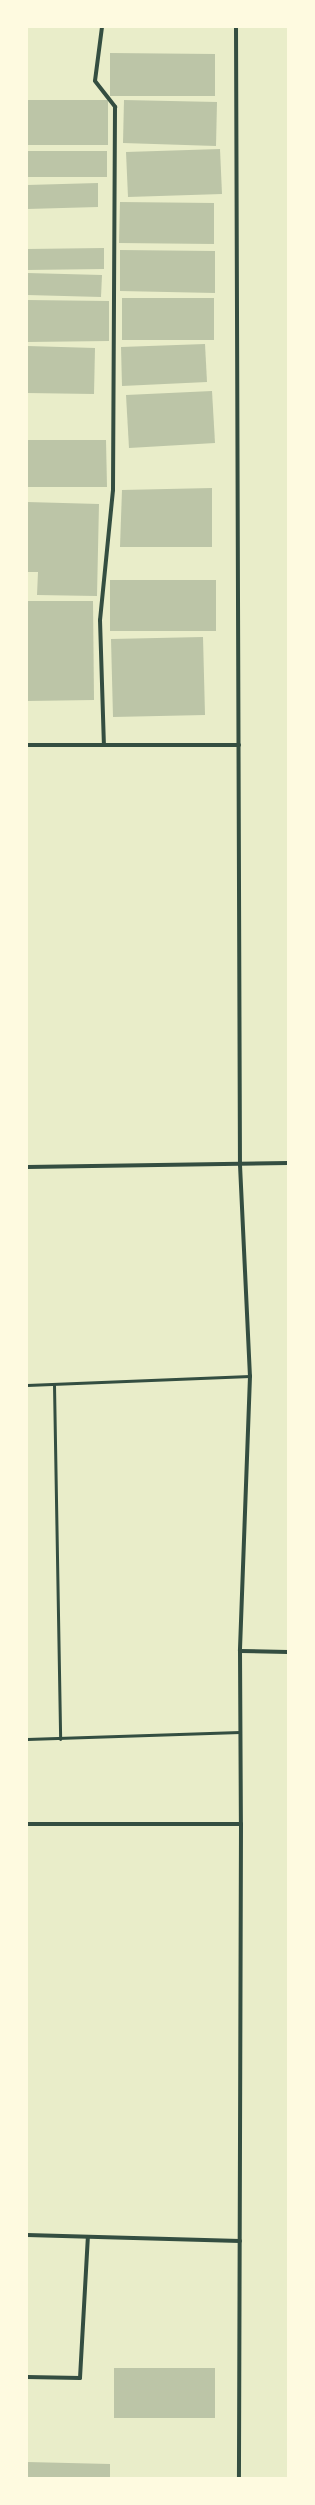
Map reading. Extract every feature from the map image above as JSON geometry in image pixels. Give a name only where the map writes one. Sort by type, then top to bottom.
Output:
[{"type":"street","points":[[102,27],[96,82],[115,107],[113,490],[100,620],[104,745]]},
{"type":"street","points":[[236,27],[240,1165],[250,1376],[240,1652],[239,2478]]},
{"type":"street","points":[[27,745],[239,745]]},
{"type":"street","points":[[27,1167],[240,1165],[288,1163]]},
{"type":"street","points":[[240,1652],[288,1652]]},
{"type":"street","points":[[27,1824],[240,1824]]},
{"type":"street","points":[[27,2235],[240,2241]]},
{"type":"street","points":[[27,2377],[80,2378],[88,2237]]},
{"type":"lane","points":[[27,1385],[54,1386],[250,1376]]},
{"type":"lane","points":[[54,1386],[60,1739]]},
{"type":"lane","points":[[27,1739],[240,1732]]},
{"type":"building","points":[[110,53],[215,54],[215,96],[110,96]]},
{"type":"building","points":[[27,100],[108,100],[108,145],[27,145]]},
{"type":"building","points":[[124,100],[217,102],[216,146],[123,143]]},
{"type":"building","points":[[220,149],[222,194],[128,197],[126,152]]},
{"type":"building","points":[[27,151],[107,151],[107,177],[27,177]]},
{"type":"building","points":[[98,183],[98,207],[27,209],[27,185]]},
{"type":"building","points":[[120,202],[214,203],[214,244],[119,243]]},
{"type":"building","points":[[104,248],[104,269],[27,270],[27,249]]},
{"type":"building","points":[[120,250],[215,251],[215,293],[120,291]]},
{"type":"building","points":[[27,273],[102,275],[101,297],[27,295]]},
{"type":"building","points":[[122,298],[214,298],[214,340],[122,340]]},
{"type":"building","points":[[27,300],[109,301],[109,341],[27,342]]},
{"type":"building","points":[[205,344],[207,382],[122,386],[121,347]]},
{"type":"building","points":[[27,346],[95,348],[94,394],[27,393]]},
{"type":"building","points":[[212,391],[215,443],[129,448],[126,395]]},
{"type":"building","points":[[27,440],[106,440],[107,487],[27,487]]},
{"type":"building","points":[[212,488],[212,547],[120,547],[122,490]]},
{"type":"building","points":[[27,502],[99,504],[97,596],[37,595],[38,572],[27,572]]},
{"type":"building","points":[[110,580],[216,580],[216,631],[110,631]]},
{"type":"building","points":[[27,601],[93,601],[94,700],[27,701]]},
{"type":"building","points":[[203,637],[205,715],[113,717],[111,639]]},
{"type":"building","points":[[114,2368],[215,2368],[215,2418],[114,2418]]},
{"type":"building","points":[[27,2462],[110,2464],[110,2478],[27,2478]]}]
